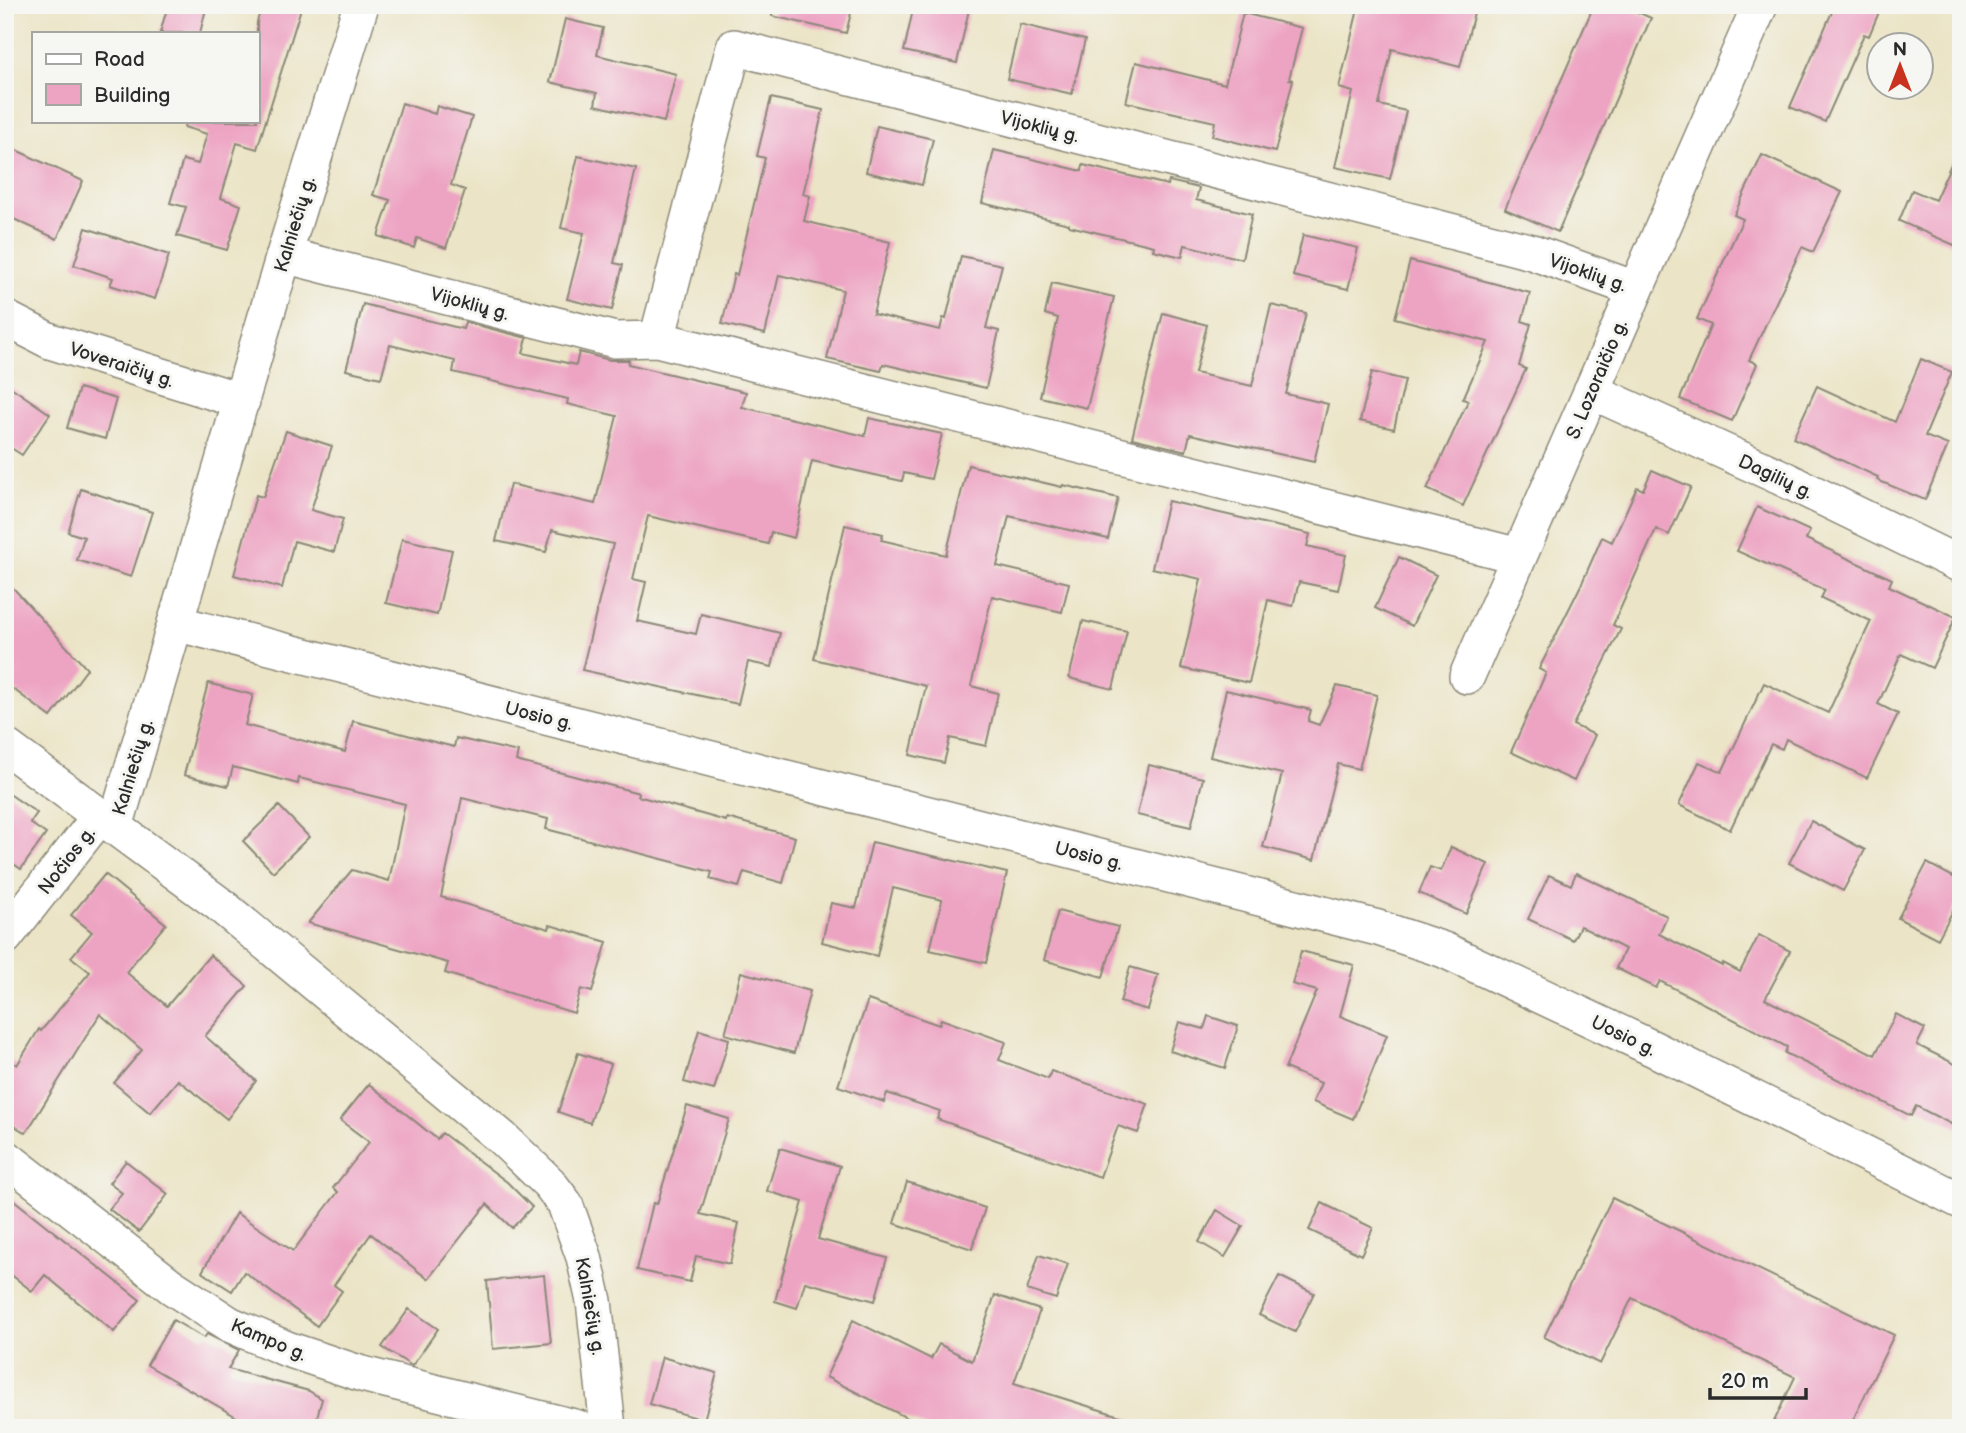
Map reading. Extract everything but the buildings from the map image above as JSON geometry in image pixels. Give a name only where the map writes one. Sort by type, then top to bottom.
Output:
[{"type":"street","name":"Kalniečių g.","points":[[361,5],[175,623],[107,822],[229,913],[502,1138],[549,1183],[565,1204],[584,1257],[594,1300],[608,1428]]},
{"type":"street","name":"S. Lozoraičio g.","points":[[1467,676],[1760,5]]},
{"type":"street","name":"Vijoklių g.","points":[[657,339],[734,47],[1532,252],[1635,289]]},
{"type":"street","name":"Vijoklių g.","points":[[284,254],[615,340],[657,339],[1519,556]]},
{"type":"street","name":"Voveraičių g.","points":[[5,318],[50,341],[242,401]]},
{"type":"street","name":"Dagilių g.","points":[[1591,391],[1961,565]]},
{"type":"street","name":"Uosio g.","points":[[175,623],[1378,928],[1444,950],[1654,1049],[1961,1201]]},
{"type":"street","points":[[5,746],[107,822]]},
{"type":"street","name":"Nočios g.","points":[[5,937],[107,822]]},
{"type":"street","name":"Kampo g.","points":[[5,1157],[171,1286],[229,1324],[287,1349],[362,1374],[578,1428]]}]
